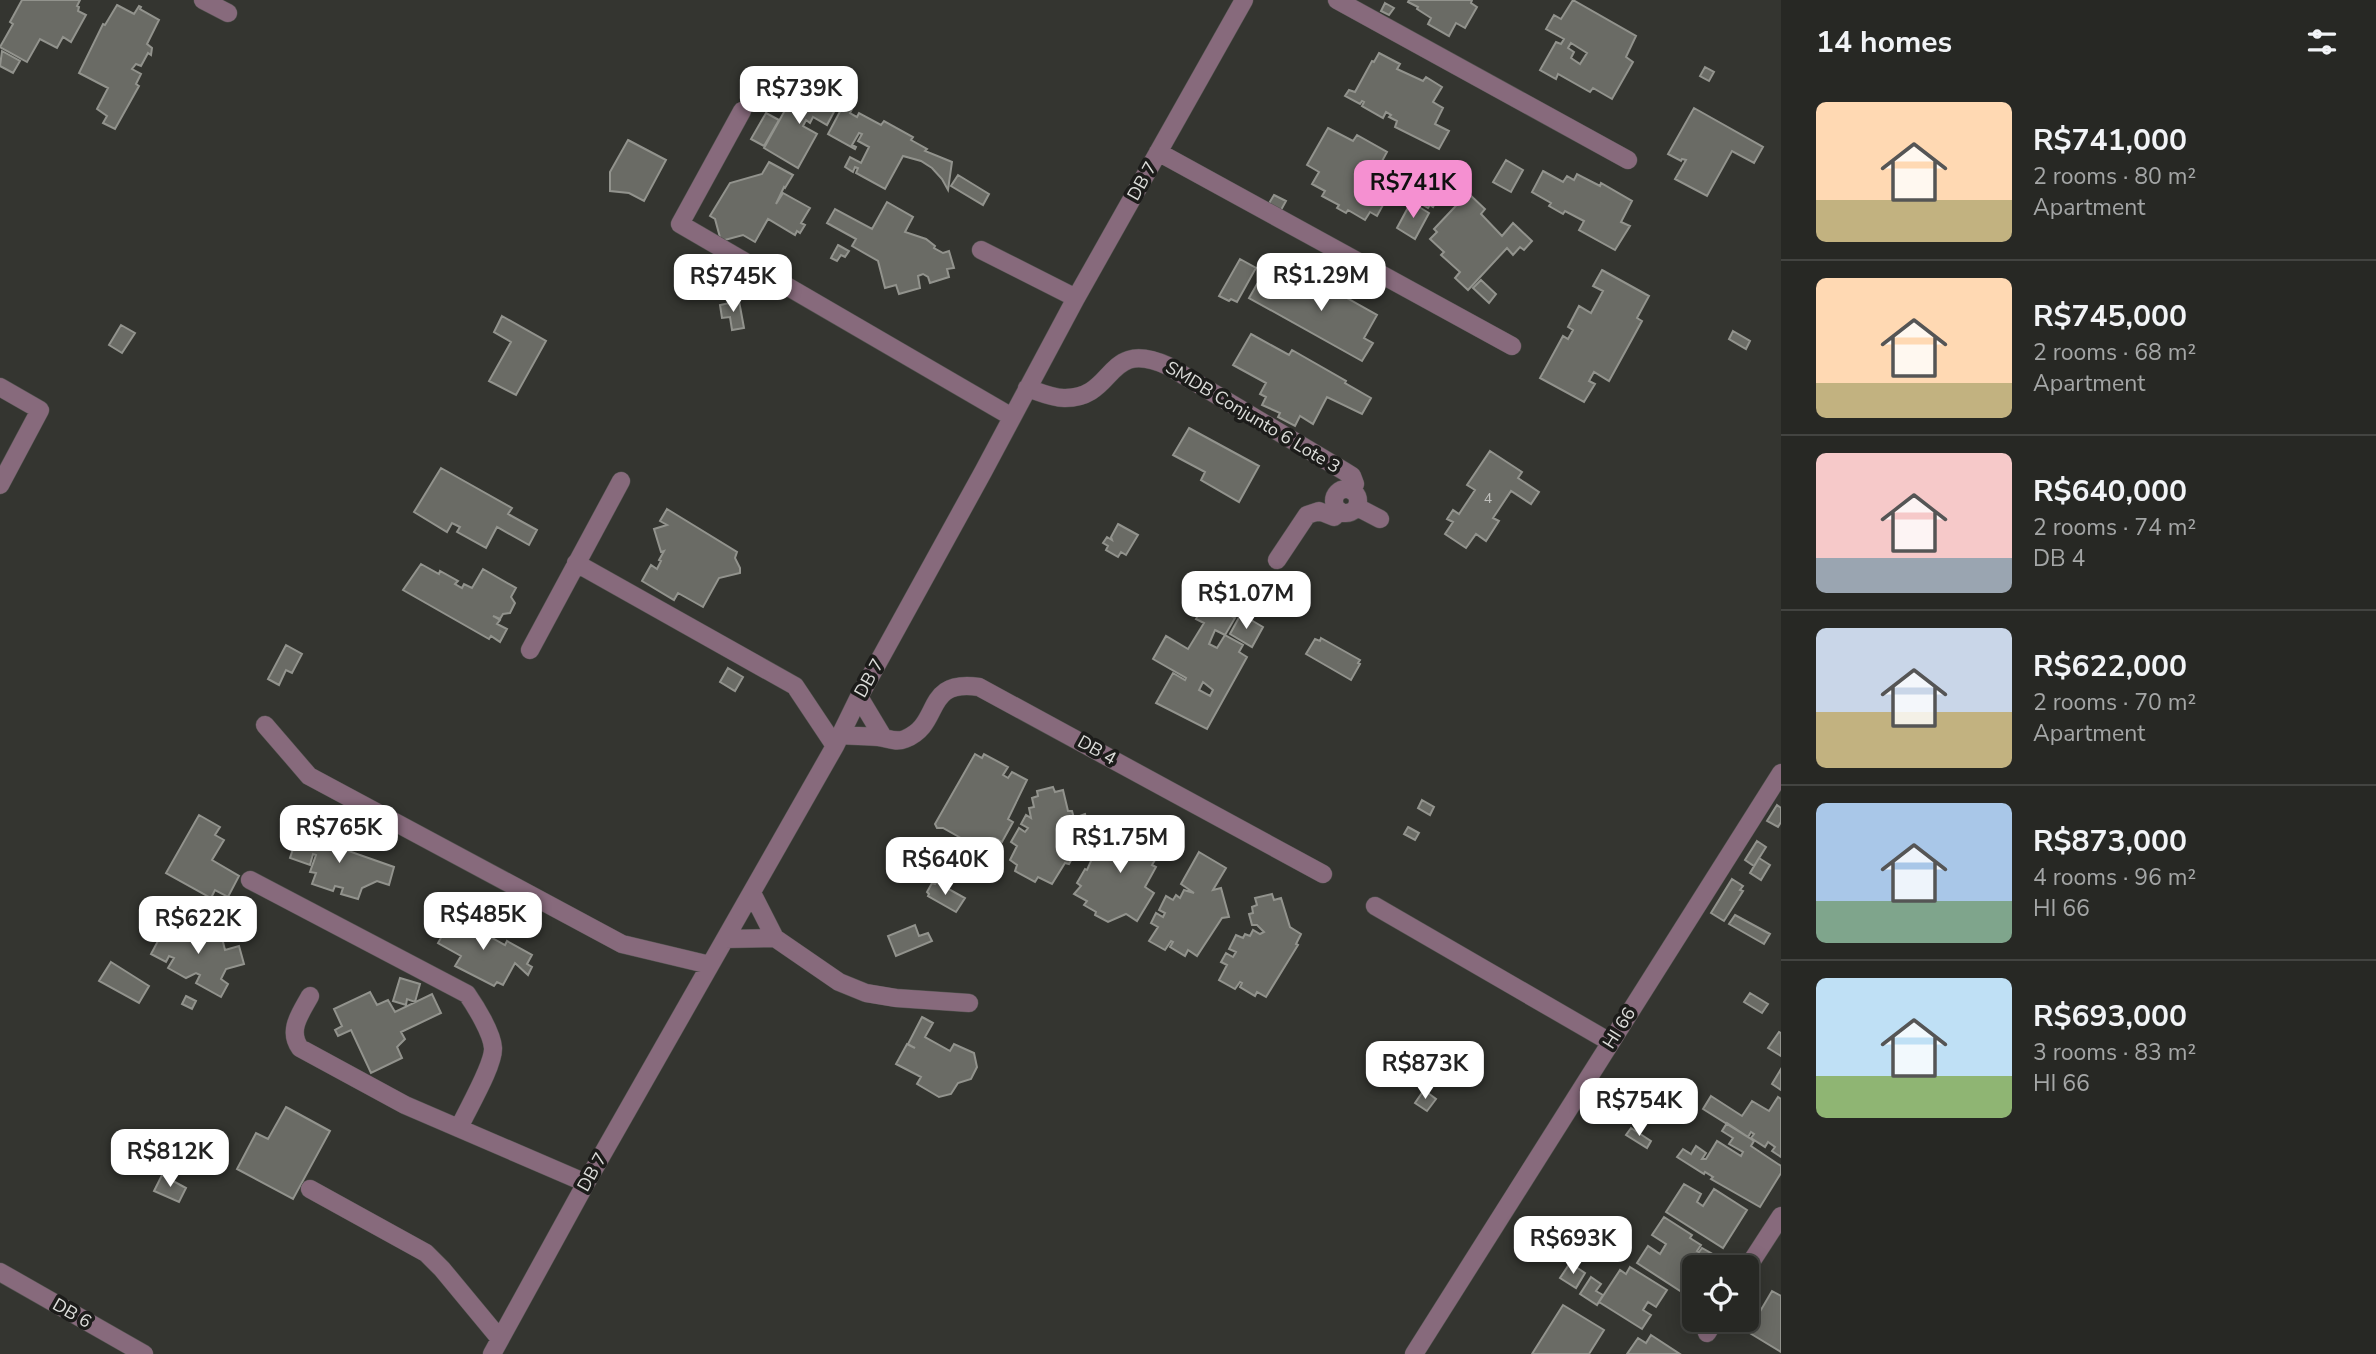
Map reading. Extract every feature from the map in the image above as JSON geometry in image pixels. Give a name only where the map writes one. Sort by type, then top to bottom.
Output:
[{"type":"street","points":[[203,0],[228,13]]},
{"type":"street","name":"DB 7","points":[[496,1347],[837,740],[1076,298],[1244,0]]},
{"type":"street","points":[[1337,0],[1628,160]]},
{"type":"street","points":[[742,111],[680,224],[1012,417]]},
{"type":"street","points":[[1158,152],[1512,346]]},
{"type":"street","points":[[981,250],[1076,298]]},
{"type":"street","name":"SMDB Conjunto 6 Lote 3","points":[[1027,388],[1062,398],[1075,397],[1100,385],[1118,365],[1137,357],[1150,358],[1168,366],[1352,476],[1355,484],[1350,503],[1380,519]]},
{"type":"street","points":[[0,387],[40,410],[0,485]]},
{"type":"street","points":[[530,650],[621,481]]},
{"type":"street","points":[[1278,560],[1307,515],[1318,511],[1334,517],[1350,503]]},
{"type":"street","points":[[576,563],[795,686],[837,740]]},
{"type":"street","name":"DB 4","points":[[837,740],[883,737],[889,741],[902,741],[916,733],[944,692],[953,685],[979,687],[1323,874]]},
{"type":"street","points":[[859,696],[883,737]]},
{"type":"street","points":[[265,725],[309,776],[622,944],[710,965]]},
{"type":"street","name":"HI 66","points":[[1414,1354],[1781,773]]},
{"type":"street","points":[[250,880],[467,994],[478,1009],[493,1046],[492,1059],[459,1128]]},
{"type":"street","points":[[752,893],[775,938],[839,982],[866,993],[896,998],[969,1003]]},
{"type":"street","points":[[1375,906],[1610,1042]]},
{"type":"street","points":[[725,939],[775,938]]},
{"type":"street","points":[[310,996],[294,1026],[294,1039],[300,1048],[405,1105],[586,1183]]},
{"type":"street","points":[[310,1189],[426,1253],[442,1269],[496,1347]]},
{"type":"street","points":[[1756,1255],[1781,1216]]},
{"type":"street","name":"DB 6","points":[[0,1272],[144,1354]]},
{"type":"building","points":[[22,0],[80,0],[78,11],[86,15],[71,42],[63,37],[57,48],[40,39],[27,62],[0,47]]},
{"type":"building","points":[[1472,0],[1471,3],[1477,7],[1465,28],[1456,23],[1449,36],[1428,24],[1431,18],[1408,2]]},
{"type":"building","points":[[1573,0],[1636,36],[1626,57],[1633,62],[1612,99],[1593,88],[1590,92],[1558,74],[1556,79],[1540,70],[1556,42],[1561,44],[1564,39],[1546,29],[1554,15],[1561,19]],"holes":[[[1571,43],[1587,53],[1580,64],[1571,58],[1574,52],[1568,48]]]},
{"type":"building","points":[[1385,3],[1394,8],[1389,15],[1381,11]]},
{"type":"building","points":[[117,5],[134,14],[139,6],[159,20],[147,44],[152,48],[151,55],[148,53],[141,66],[136,64],[132,69],[141,74],[136,84],[139,86],[115,129],[103,123],[107,116],[97,109],[108,88],[79,73],[103,24],[105,25]]},
{"type":"building","points":[[2,51],[20,61],[13,73],[0,66]]},
{"type":"building","points":[[1379,53],[1400,64],[1397,69],[1423,81],[1426,77],[1442,87],[1433,102],[1443,108],[1435,124],[1449,131],[1439,149],[1395,127],[1397,121],[1386,112],[1383,118],[1362,106],[1364,102],[1360,104],[1345,96],[1349,90],[1355,92]]},
{"type":"building","points":[[1705,67],[1714,72],[1709,81],[1700,76]]},
{"type":"building","points":[[825,79],[833,84],[828,92],[820,87]]},
{"type":"building","points":[[799,85],[829,102],[830,99],[835,102],[833,106],[836,108],[827,125],[813,117],[810,123],[806,120],[803,126],[817,134],[798,168],[764,148]]},
{"type":"building","points":[[844,104],[852,109],[850,113],[857,117],[859,113],[881,125],[884,121],[913,137],[911,140],[927,149],[925,151],[952,162],[948,190],[932,168],[921,161],[903,156],[885,189],[856,173],[858,168],[855,167],[853,172],[845,167],[850,157],[861,163],[869,147],[858,141],[862,134],[859,133],[852,145],[855,149],[828,134]]},
{"type":"building","points":[[1694,108],[1763,147],[1754,163],[1732,151],[1707,196],[1675,179],[1686,160],[1681,161],[1668,154]]},
{"type":"building","points":[[766,113],[779,120],[764,146],[751,139]]},
{"type":"building","points":[[1328,128],[1353,141],[1357,135],[1387,152],[1381,163],[1400,174],[1377,216],[1370,212],[1365,220],[1348,210],[1346,213],[1337,208],[1339,205],[1322,196],[1325,191],[1312,184],[1319,172],[1307,165]]},
{"type":"building","points":[[628,140],[666,160],[644,201],[629,193],[610,191],[610,172]]},
{"type":"building","points":[[1506,160],[1523,170],[1511,192],[1493,182]]},
{"type":"building","points":[[769,162],[793,175],[776,204],[783,193],[810,208],[801,223],[805,225],[800,233],[797,231],[795,235],[768,219],[755,242],[743,235],[721,241],[715,219],[710,216],[730,183],[762,174]]},
{"type":"building","points":[[1543,171],[1563,182],[1567,176],[1574,180],[1577,174],[1600,186],[1601,183],[1632,201],[1621,222],[1630,226],[1615,250],[1579,230],[1584,221],[1565,211],[1563,214],[1532,192]]},
{"type":"building","points":[[1428,172],[1446,182],[1433,207],[1430,205],[1428,208],[1413,199]]},
{"type":"building","points":[[958,175],[989,194],[983,205],[951,186]]},
{"type":"building","points":[[1468,193],[1485,209],[1481,214],[1502,236],[1513,223],[1532,241],[1524,250],[1520,247],[1513,255],[1507,248],[1468,290],[1455,278],[1460,272],[1441,255],[1444,252],[1430,239],[1437,232],[1434,229]]},
{"type":"building","points":[[1274,195],[1286,201],[1281,210],[1265,210]]},
{"type":"building","points":[[887,202],[913,217],[905,232],[926,239],[943,253],[949,251],[954,268],[947,269],[949,277],[930,283],[928,277],[923,274],[918,276],[920,288],[899,294],[896,285],[885,288],[878,261],[852,246],[856,239],[827,223],[835,209],[872,229]]},
{"type":"building","points":[[1411,202],[1429,213],[1415,239],[1397,228]]},
{"type":"building","points":[[838,245],[849,251],[837,261],[831,258]]},
{"type":"building","points":[[1240,259],[1256,268],[1237,302],[1231,299],[1229,301],[1219,296]]},
{"type":"building","points":[[1289,269],[1302,276],[1304,274],[1377,315],[1364,338],[1373,343],[1362,361],[1249,298],[1257,284],[1280,297],[1288,283],[1283,280]]},
{"type":"building","points":[[1602,270],[1649,296],[1637,318],[1642,321],[1609,381],[1594,372],[1589,381],[1595,384],[1584,402],[1540,378],[1563,336],[1568,339],[1573,330],[1568,327],[1579,306],[1591,313],[1603,291],[1593,286]]},
{"type":"building","points":[[1481,280],[1496,294],[1489,303],[1473,288]]},
{"type":"building","points":[[739,301],[744,328],[732,330],[730,317],[722,318],[720,305]]},
{"type":"building","points":[[502,316],[546,341],[516,395],[489,381],[511,342],[494,332]]},
{"type":"building","points":[[121,325],[135,333],[122,353],[109,345]]},
{"type":"building","points":[[1733,331],[1750,341],[1746,349],[1729,339]]},
{"type":"building","points":[[1251,334],[1289,355],[1292,350],[1371,398],[1362,414],[1327,397],[1313,424],[1300,416],[1295,426],[1278,417],[1280,413],[1262,405],[1266,397],[1260,394],[1266,383],[1233,365]]},
{"type":"building","points":[[1189,428],[1259,466],[1239,502],[1201,480],[1205,472],[1173,455]]},
{"type":"building","points":[[1490,451],[1522,472],[1518,478],[1539,492],[1531,504],[1511,491],[1493,518],[1499,521],[1486,541],[1476,534],[1466,548],[1445,534],[1453,522],[1447,519],[1453,510],[1459,514],[1475,490],[1467,485]]},
{"type":"building","points":[[441,468],[512,508],[508,514],[537,530],[529,545],[497,527],[486,548],[457,532],[460,527],[452,523],[447,532],[414,512]]},
{"type":"building","points":[[667,509],[737,552],[735,558],[740,573],[719,578],[703,607],[678,593],[674,600],[642,581],[651,565],[657,569],[661,561],[659,560],[664,551],[661,552],[654,529],[667,525],[660,521]]},
{"type":"building","points":[[1118,524],[1138,535],[1126,555],[1121,552],[1118,557],[1106,550],[1108,546],[1103,543],[1107,537],[1112,540]]},
{"type":"building","points":[[421,564],[458,581],[455,584],[462,588],[464,584],[472,588],[483,569],[516,588],[511,597],[515,603],[510,613],[503,614],[500,619],[493,616],[500,620],[497,624],[507,629],[500,642],[491,636],[489,639],[403,590]]},
{"type":"building","points":[[1206,602],[1235,618],[1225,635],[1243,645],[1239,652],[1247,657],[1207,729],[1156,703],[1173,673],[1185,680],[1186,678],[1153,659],[1166,636],[1188,649],[1204,623],[1196,619]],"holes":[[[1215,630],[1225,635],[1217,648],[1209,644]],[[1203,682],[1213,690],[1210,696],[1199,690]]]},
{"type":"building","points":[[1241,614],[1263,627],[1252,647],[1230,634]]},
{"type":"building","points":[[1321,638],[1360,660],[1351,680],[1306,654],[1315,639],[1320,641]]},
{"type":"building","points":[[286,645],[302,654],[292,673],[286,670],[279,685],[268,679]]},
{"type":"building","points":[[728,668],[743,677],[735,691],[720,682]]},
{"type":"building","points":[[975,754],[982,758],[984,754],[1008,767],[1003,775],[1008,778],[1012,772],[1027,780],[1008,819],[1013,822],[1002,842],[995,838],[979,842],[971,838],[968,842],[943,828],[937,828],[935,824]]},
{"type":"building","points":[[1053,787],[1055,792],[1063,790],[1068,811],[1072,811],[1074,818],[1085,814],[1089,829],[1074,835],[1082,840],[1069,864],[1065,863],[1052,884],[1038,877],[1035,882],[1015,871],[1017,865],[1010,860],[1017,846],[1011,842],[1019,828],[1025,832],[1028,828],[1021,824],[1026,815],[1031,818],[1029,808],[1034,807],[1032,798],[1038,796],[1037,791]]},
{"type":"building","points":[[1422,800],[1434,807],[1430,815],[1418,808]]},
{"type":"building","points":[[1777,805],[1781,808],[1781,822],[1778,827],[1767,821]]},
{"type":"building","points":[[199,815],[220,827],[215,835],[224,840],[212,860],[239,876],[228,897],[215,890],[211,898],[166,873]]},
{"type":"building","points":[[1131,821],[1156,835],[1147,849],[1158,855],[1152,865],[1156,867],[1145,887],[1154,893],[1137,921],[1126,914],[1108,922],[1084,905],[1087,901],[1074,894],[1081,886],[1077,883],[1085,869],[1087,870],[1095,852],[1101,855],[1109,847],[1116,850],[1118,846],[1103,840],[1112,823],[1125,831]]},
{"type":"building","points":[[1408,827],[1419,833],[1415,840],[1404,834]]},
{"type":"building","points":[[316,829],[333,834],[330,842],[342,845],[340,848],[394,867],[389,885],[377,881],[362,888],[358,899],[341,894],[343,888],[335,886],[333,891],[312,884],[316,873],[310,872],[316,855],[313,854],[310,865],[290,858],[298,834],[312,839]]},
{"type":"building","points":[[1757,841],[1766,847],[1754,866],[1745,860]]},
{"type":"building","points":[[1199,852],[1226,868],[1213,890],[1221,888],[1229,917],[1222,918],[1197,956],[1188,950],[1185,956],[1170,947],[1173,942],[1171,941],[1165,950],[1149,941],[1158,927],[1151,923],[1156,913],[1163,917],[1165,913],[1159,910],[1166,896],[1173,900],[1176,895],[1180,898],[1184,890],[1194,893],[1181,884]]},
{"type":"building","points":[[1759,858],[1770,865],[1761,880],[1750,873]]},
{"type":"building","points":[[1732,879],[1743,886],[1740,890],[1743,891],[1724,921],[1711,913]]},
{"type":"building","points":[[936,882],[965,898],[956,912],[928,896],[927,892],[932,883]]},
{"type":"building","points":[[1272,894],[1274,900],[1281,898],[1290,927],[1301,934],[1296,944],[1298,945],[1266,997],[1257,992],[1255,996],[1240,987],[1240,982],[1235,989],[1219,980],[1227,965],[1221,962],[1226,953],[1233,957],[1236,952],[1229,949],[1236,935],[1243,938],[1245,934],[1250,936],[1253,930],[1260,934],[1264,932],[1257,925],[1252,925],[1249,914],[1253,913],[1252,907],[1257,905],[1255,898]]},
{"type":"building","points":[[1735,915],[1770,934],[1764,944],[1729,924]]},
{"type":"building","points":[[463,916],[482,924],[478,930],[505,945],[507,941],[532,955],[527,964],[532,967],[528,975],[515,963],[503,985],[497,982],[494,986],[455,966],[461,956],[438,943],[451,920],[459,924]]},
{"type":"building","points":[[188,921],[192,933],[205,929],[206,933],[210,932],[211,937],[221,934],[225,950],[239,946],[244,964],[226,969],[221,979],[228,984],[221,997],[196,983],[200,975],[196,973],[186,978],[168,968],[174,958],[169,956],[166,962],[151,954],[159,939],[165,937],[163,929]]},
{"type":"building","points":[[915,925],[919,936],[928,933],[932,941],[896,956],[888,936]]},
{"type":"building","points":[[111,962],[149,986],[139,1003],[99,981]]},
{"type":"building","points":[[400,978],[420,984],[415,1002],[407,999],[406,1005],[393,1001]]},
{"type":"building","points":[[370,992],[377,1005],[388,1000],[395,1012],[432,994],[441,1013],[401,1032],[405,1039],[397,1047],[402,1058],[371,1073],[351,1030],[338,1036],[335,1030],[342,1026],[334,1009]]},
{"type":"building","points":[[1750,993],[1768,1004],[1762,1013],[1744,1002]]},
{"type":"building","points":[[186,996],[196,1001],[192,1009],[182,1004]]},
{"type":"building","points":[[922,1017],[933,1023],[925,1037],[950,1051],[954,1044],[974,1053],[977,1067],[971,1079],[958,1083],[951,1094],[939,1097],[917,1084],[921,1077],[896,1064],[907,1044],[915,1048],[908,1044]]},
{"type":"building","points":[[1779,1032],[1781,1033],[1781,1056],[1768,1048]]},
{"type":"building","points":[[1781,1069],[1781,1090],[1772,1084]]},
{"type":"building","points":[[1424,1090],[1436,1099],[1427,1111],[1415,1103]]},
{"type":"building","points":[[1711,1096],[1742,1116],[1752,1101],[1769,1111],[1778,1097],[1781,1099],[1781,1157],[1772,1151],[1775,1147],[1768,1142],[1765,1147],[1751,1138],[1754,1134],[1751,1132],[1748,1137],[1703,1109]]},
{"type":"building","points":[[286,1107],[330,1131],[293,1199],[237,1169],[256,1133],[268,1139]]},
{"type":"building","points":[[1727,1123],[1754,1141],[1751,1146],[1781,1166],[1781,1173],[1760,1207],[1677,1157],[1683,1149],[1691,1154],[1696,1146],[1706,1153],[1702,1159],[1706,1159],[1717,1141],[1741,1156],[1743,1152],[1729,1144],[1733,1138],[1722,1131]]},
{"type":"building","points":[[1631,1128],[1651,1141],[1647,1148],[1626,1135]]},
{"type":"building","points":[[162,1175],[186,1188],[179,1202],[154,1191]]},
{"type":"building","points":[[1684,1184],[1701,1194],[1697,1202],[1703,1206],[1714,1189],[1747,1210],[1723,1248],[1666,1212]]},
{"type":"building","points":[[1664,1217],[1692,1235],[1690,1238],[1701,1245],[1697,1251],[1702,1248],[1714,1255],[1682,1255],[1682,1292],[1637,1263],[1648,1246],[1660,1254],[1666,1244],[1652,1235]]},
{"type":"building","points":[[1570,1263],[1585,1273],[1576,1288],[1560,1278]]},
{"type":"building","points":[[1630,1267],[1667,1290],[1656,1307],[1648,1302],[1643,1310],[1651,1315],[1642,1329],[1599,1302],[1620,1270],[1626,1274]]},
{"type":"building","points":[[1591,1277],[1601,1284],[1596,1291],[1603,1295],[1597,1305],[1580,1294]]},
{"type":"building","points":[[1772,1291],[1781,1296],[1781,1352],[1748,1332],[1759,1332],[1759,1313]]},
{"type":"building","points":[[1563,1305],[1604,1330],[1589,1354],[1532,1354]]},
{"type":"building","points":[[1651,1335],[1680,1354],[1627,1354],[1638,1338],[1646,1343]]}]
